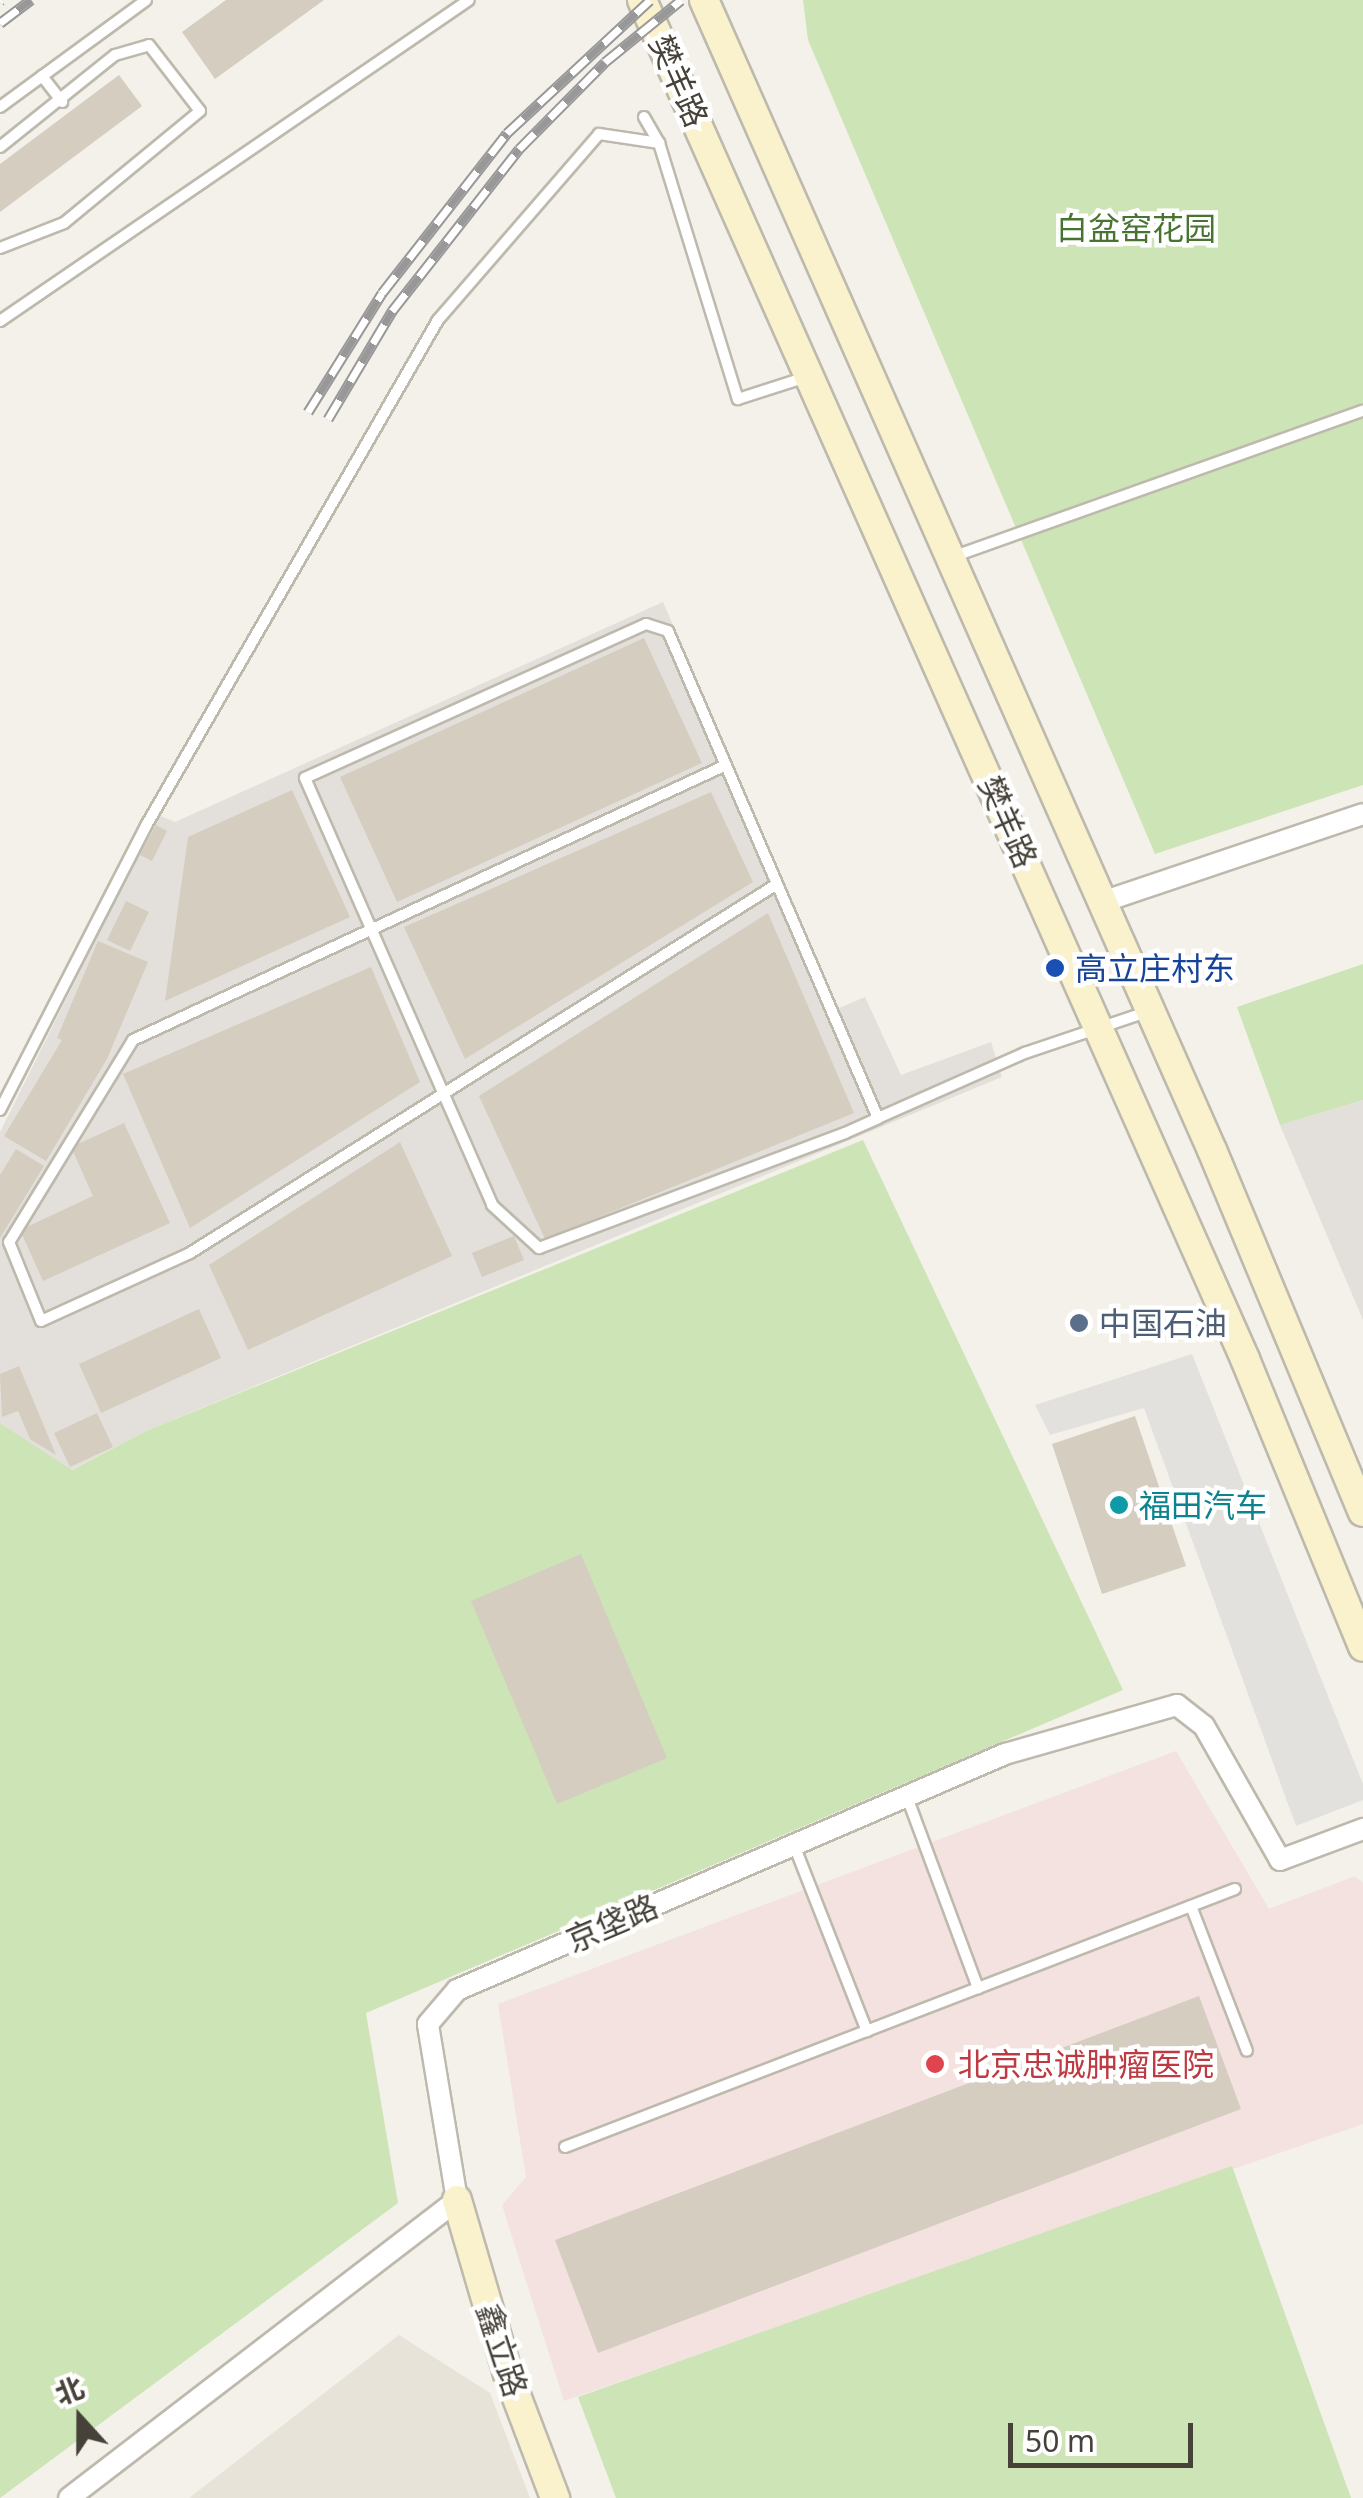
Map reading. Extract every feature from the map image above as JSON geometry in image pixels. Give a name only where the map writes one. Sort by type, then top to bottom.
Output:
[{"type":"main road","name":"樊羊路","points":[[642,0],[1098,1027],[1363,1648]]},
{"type":"main road","name":"樊羊路","points":[[704,0],[1102,902],[1363,1512]]},
{"type":"main road","name":"鑫立路","points":[[458,2200],[508,2374],[555,2498]]},
{"type":"street","points":[[1102,902],[1363,814]]},
{"type":"street","name":"京垡路","points":[[458,2200],[428,2024],[438,2007],[457,1990],[1005,1754],[1177,1705],[1204,1726],[1280,1860],[1363,1829]]},
{"type":"street","points":[[69,2498],[458,2200]]},
{"type":"lane","points":[[0,106],[146,0]]},
{"type":"lane","points":[[0,322],[469,0]]},
{"type":"lane","points":[[0,148],[62,102],[115,55],[148,44],[200,111],[64,224],[0,248]]},
{"type":"lane","points":[[42,76],[62,102]]},
{"type":"lane","points":[[644,118],[659,143],[738,399],[810,376]]},
{"type":"lane","points":[[0,1110],[147,824],[438,320],[599,134],[659,143]]},
{"type":"lane","points":[[951,557],[1363,412]]},
{"type":"lane","points":[[878,1118],[668,632],[646,624],[305,778],[492,1205],[539,1248],[878,1118],[1098,1027],[1149,1011]]},
{"type":"lane","points":[[726,765],[133,1040],[9,1242],[41,1320],[190,1253],[777,884]]},
{"type":"lane","points":[[907,1796],[978,1988]]},
{"type":"lane","points":[[794,1844],[867,2031]]},
{"type":"lane","points":[[565,2148],[1235,1889]]},
{"type":"lane","points":[[1190,1906],[1247,2051]]},
{"type":"shaded area","points":[[663,602],[837,1009],[865,997],[901,1075],[991,1042],[1002,1077],[146,1431],[71,1470],[0,1423],[0,1132],[158,815],[175,822]]},
{"type":"shaded area","points":[[1363,1100],[1363,1320],[1280,1125]]},
{"type":"shaded area","points":[[1192,1354],[1363,1784],[1363,1800],[1296,1826],[1144,1408],[1050,1435],[1035,1405]]},
{"type":"shaded area","name":"北京忠诚肿瘤医院","points":[[1176,1751],[1269,1909],[1355,1876],[1363,1883],[1363,2124],[564,2401],[502,2205],[526,2177],[498,2004]]},
{"type":"shaded area","points":[[399,2335],[490,2393],[530,2498],[189,2498]]},
{"type":"green space","name":"白盆窑花园","points":[[803,0],[1363,0],[1363,785],[1155,854],[808,40]]},
{"type":"green space","points":[[1363,964],[1363,1100],[1280,1125],[1237,1007]]},
{"type":"green space","points":[[863,1140],[1123,1690],[366,2013],[398,2203],[0,2498],[0,1423],[72,1470],[146,1431]]},
{"type":"green space","points":[[1232,2166],[1351,2498],[616,2498],[578,2397]]},
{"type":"building","points":[[226,0],[324,0],[215,79],[182,32]]},
{"type":"building","points":[[119,75],[142,106],[0,212],[0,164]]},
{"type":"building","points":[[644,638],[702,763],[397,902],[340,777]]},
{"type":"building","points":[[292,790],[350,917],[165,1001],[188,837]]},
{"type":"building","points":[[711,792],[753,882],[465,1059],[404,927]]},
{"type":"building","points":[[156,825],[167,831],[152,861],[140,855]]},
{"type":"building","points":[[126,901],[149,912],[130,951],[107,940]]},
{"type":"building","points":[[768,913],[854,1113],[545,1239],[479,1096]]},
{"type":"building","points":[[98,941],[148,962],[107,1059],[46,1161],[4,1136],[62,1040],[57,1038]]},
{"type":"building","points":[[371,967],[420,1082],[190,1228],[123,1074]]},
{"type":"building","points":[[124,1123],[170,1223],[43,1281],[20,1230],[93,1196],[71,1147]]},
{"type":"building","points":[[400,1142],[452,1256],[248,1350],[209,1265]]},
{"type":"building","points":[[16,1149],[44,1166],[0,1238],[0,1175]]},
{"type":"building","points":[[514,1236],[524,1260],[482,1277],[472,1253]]},
{"type":"building","points":[[199,1309],[221,1358],[101,1413],[79,1364]]},
{"type":"building","points":[[19,1366],[56,1455],[30,1439],[18,1411],[2,1417],[0,1374]]},
{"type":"building","points":[[97,1413],[113,1447],[70,1467],[54,1433]]},
{"type":"building","name":"福田汽车","points":[[1135,1416],[1186,1566],[1102,1594],[1052,1444]]},
{"type":"building","points":[[581,1554],[667,1758],[557,1804],[471,1601]]},
{"type":"building","points":[[1199,1996],[1241,2109],[598,2353],[555,2240]]},
{"type":"railway","points":[[0,23],[31,0]]},
{"type":"railway","points":[[308,412],[382,293],[507,133],[650,0]]},
{"type":"railway","points":[[328,419],[392,311],[519,149],[605,62],[681,0]]},
{"type":"place","name":"高立庄村东","points":[[1055,968]]},
{"type":"place","name":"中国石油","points":[[1079,1323]]},
{"type":"place","name":"福田汽车","points":[[1119,1505]]},
{"type":"place","name":"北京忠诚肿瘤医院","points":[[935,2064]]}]
